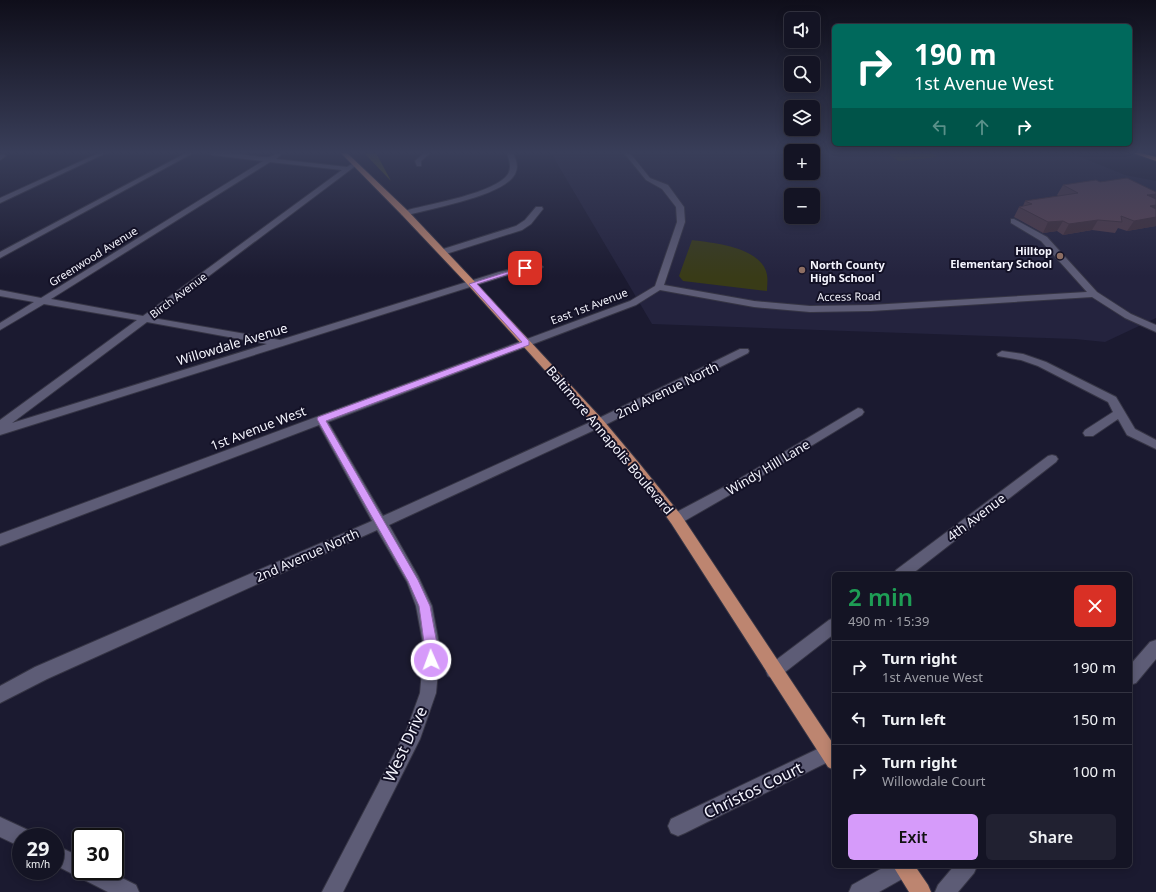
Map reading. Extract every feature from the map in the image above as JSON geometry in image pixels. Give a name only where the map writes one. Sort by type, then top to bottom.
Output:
[{"type":"main road","name":"Baltimore Annapolis Boulevard","points":[[384,195],[405,213],[443,252],[599,423],[635,466],[676,519],[831,757]]},
{"type":"main road","points":[[905,868],[921,892]]},
{"type":"street","points":[[0,201],[13,195]]},
{"type":"street","points":[[0,255],[111,195]]},
{"type":"street","name":"Greenwood Avenue","points":[[0,327],[211,195]]},
{"type":"street","name":"Birch Avenue","points":[[0,426],[313,195]]},
{"type":"street","points":[[405,213],[478,195]]},
{"type":"street","points":[[659,287],[681,222],[682,212],[678,202],[672,195]]},
{"type":"street","points":[[443,252],[519,228],[528,222],[539,209]]},
{"type":"street","points":[[1014,221],[1044,239],[1094,294],[1128,316],[1156,329]]},
{"type":"street","name":"Willowdale Avenue","points":[[0,431],[516,270],[539,267]]},
{"type":"street","name":"Access Road","points":[[659,287],[754,304],[810,309],[887,307],[1094,294]]},
{"type":"street","name":"East 1st Avenue","points":[[527,343],[633,303],[659,287]]},
{"type":"street","points":[[0,293],[144,320],[282,343]]},
{"type":"street","name":"1st Avenue West","points":[[0,540],[527,343]]},
{"type":"street","name":"2nd Avenue North","points":[[0,695],[41,673],[380,523],[599,423],[744,352]]},
{"type":"street","points":[[1002,354],[1022,357],[1042,364],[1112,400],[1131,432],[1156,445]]},
{"type":"street","name":"Windy Hill Lane","points":[[676,519],[744,482],[858,412]]},
{"type":"street","points":[[1089,433],[1119,413]]},
{"type":"street","name":"West Drive","points":[[321,419],[413,580],[424,606],[432,649],[428,693],[414,733],[332,892]]},
{"type":"street","name":"4th Avenue","points":[[904,572],[1052,459]]},
{"type":"street","points":[[774,671],[832,627]]},
{"type":"street","points":[[1132,675],[1156,647]]},
{"type":"street","name":"Christos Court","points":[[678,826],[831,757]]},
{"type":"street","points":[[0,827],[12,833]]},
{"type":"street","points":[[859,892],[901,868]]},
{"type":"street","points":[[945,892],[965,868]]},
{"type":"street","points":[[105,880],[129,892]]},
{"type":"shaded area","name":"North County High School","points":[[576,195],[784,195],[784,224],[820,224],[820,195],[1156,195],[1156,318],[1105,342],[1075,339],[652,324]]},
{"type":"green space","points":[[692,240],[736,248],[747,252],[756,258],[763,266],[767,275],[767,291],[683,281],[679,276]]},
{"type":"building","name":"Hilltop Elementary School","points":[[1067,195],[1150,195],[1147,195],[1156,199],[1156,205],[1150,206],[1156,209],[1156,217],[1134,221],[1121,216],[1122,222],[1098,220],[1069,224],[1063,221],[1048,222],[1019,207],[1032,204],[1025,201]]},
{"type":"place","name":"Hilltop Elementary School","points":[[1060,256]]},
{"type":"place","name":"North County High School","points":[[802,270]]},
{"type":"route","points":[[431,660],[432,649],[427,617],[413,580],[321,419],[527,343],[472,284],[525,268]]}]
